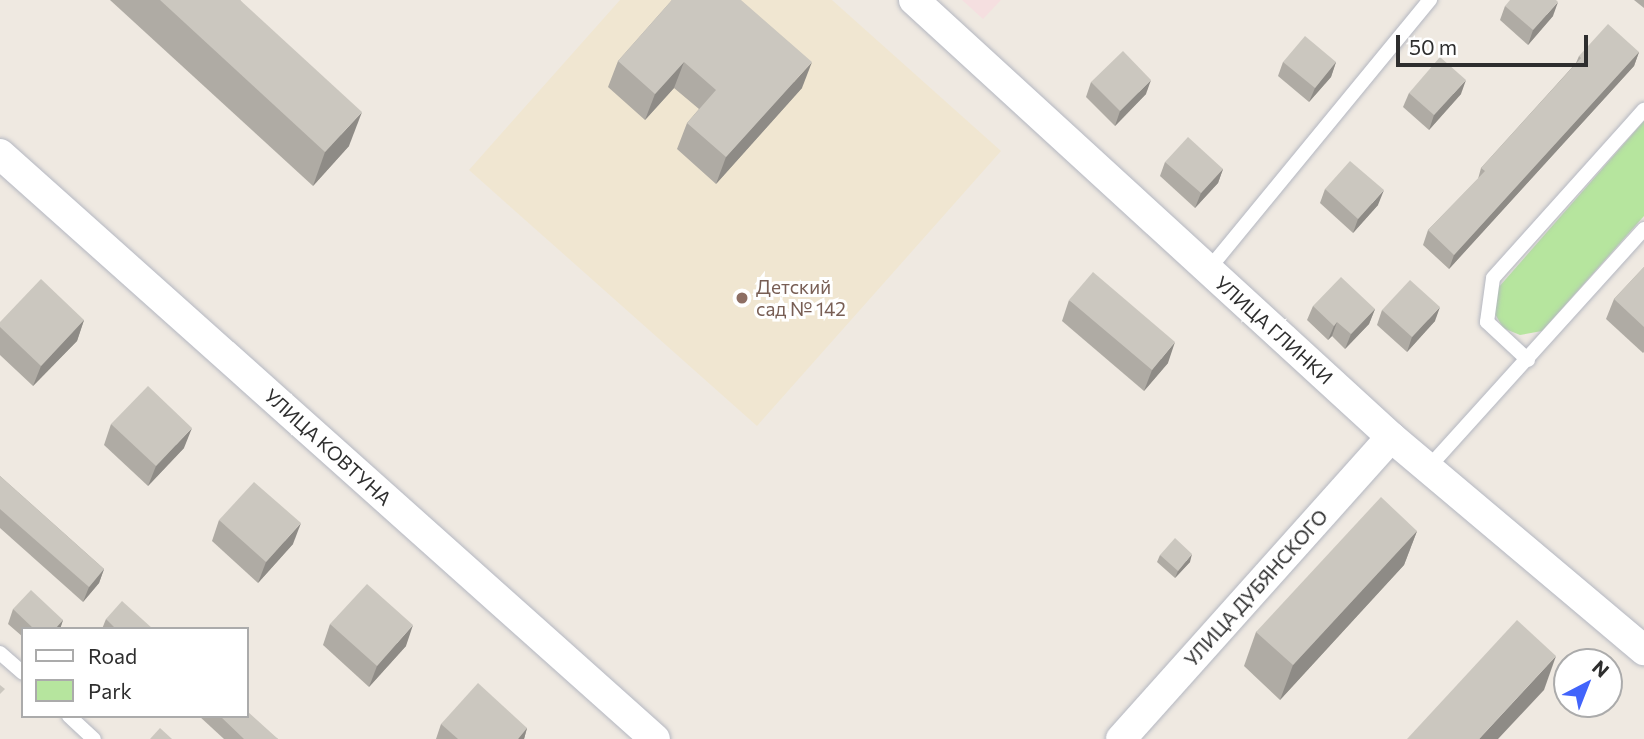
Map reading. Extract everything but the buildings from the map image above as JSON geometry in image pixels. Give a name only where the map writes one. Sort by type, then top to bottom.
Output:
[{"type":"street","name":"УЛИЦА ГЛИНКИ","points":[[914,0],[1391,437],[1644,650]]},
{"type":"street","name":"УЛИЦА КОВТУНА","points":[[0,154],[656,739]]},
{"type":"street","name":"УЛИЦА ДУБЯНСКОГО","points":[[1121,739],[1391,437]]},
{"type":"lane","points":[[1208,270],[1430,0]]},
{"type":"lane","points":[[1528,360],[1487,322],[1493,278],[1644,110]]},
{"type":"lane","points":[[1428,468],[1644,229]]},
{"type":"lane","points":[[0,653],[21,671]]},
{"type":"lane","points":[[71,718],[94,739]]},
{"type":"shaded area","name":"Детский сад № 142","points":[[620,0],[832,0],[1001,151],[757,426],[469,170]]},
{"type":"shaded area","points":[[962,0],[1001,0],[983,19]]},
{"type":"green space","points":[[1644,121],[1644,216],[1542,331],[1520,335],[1503,328],[1494,312],[1498,288]]},
{"type":"place","name":"Детский сад № 142","points":[[742,298]]}]
